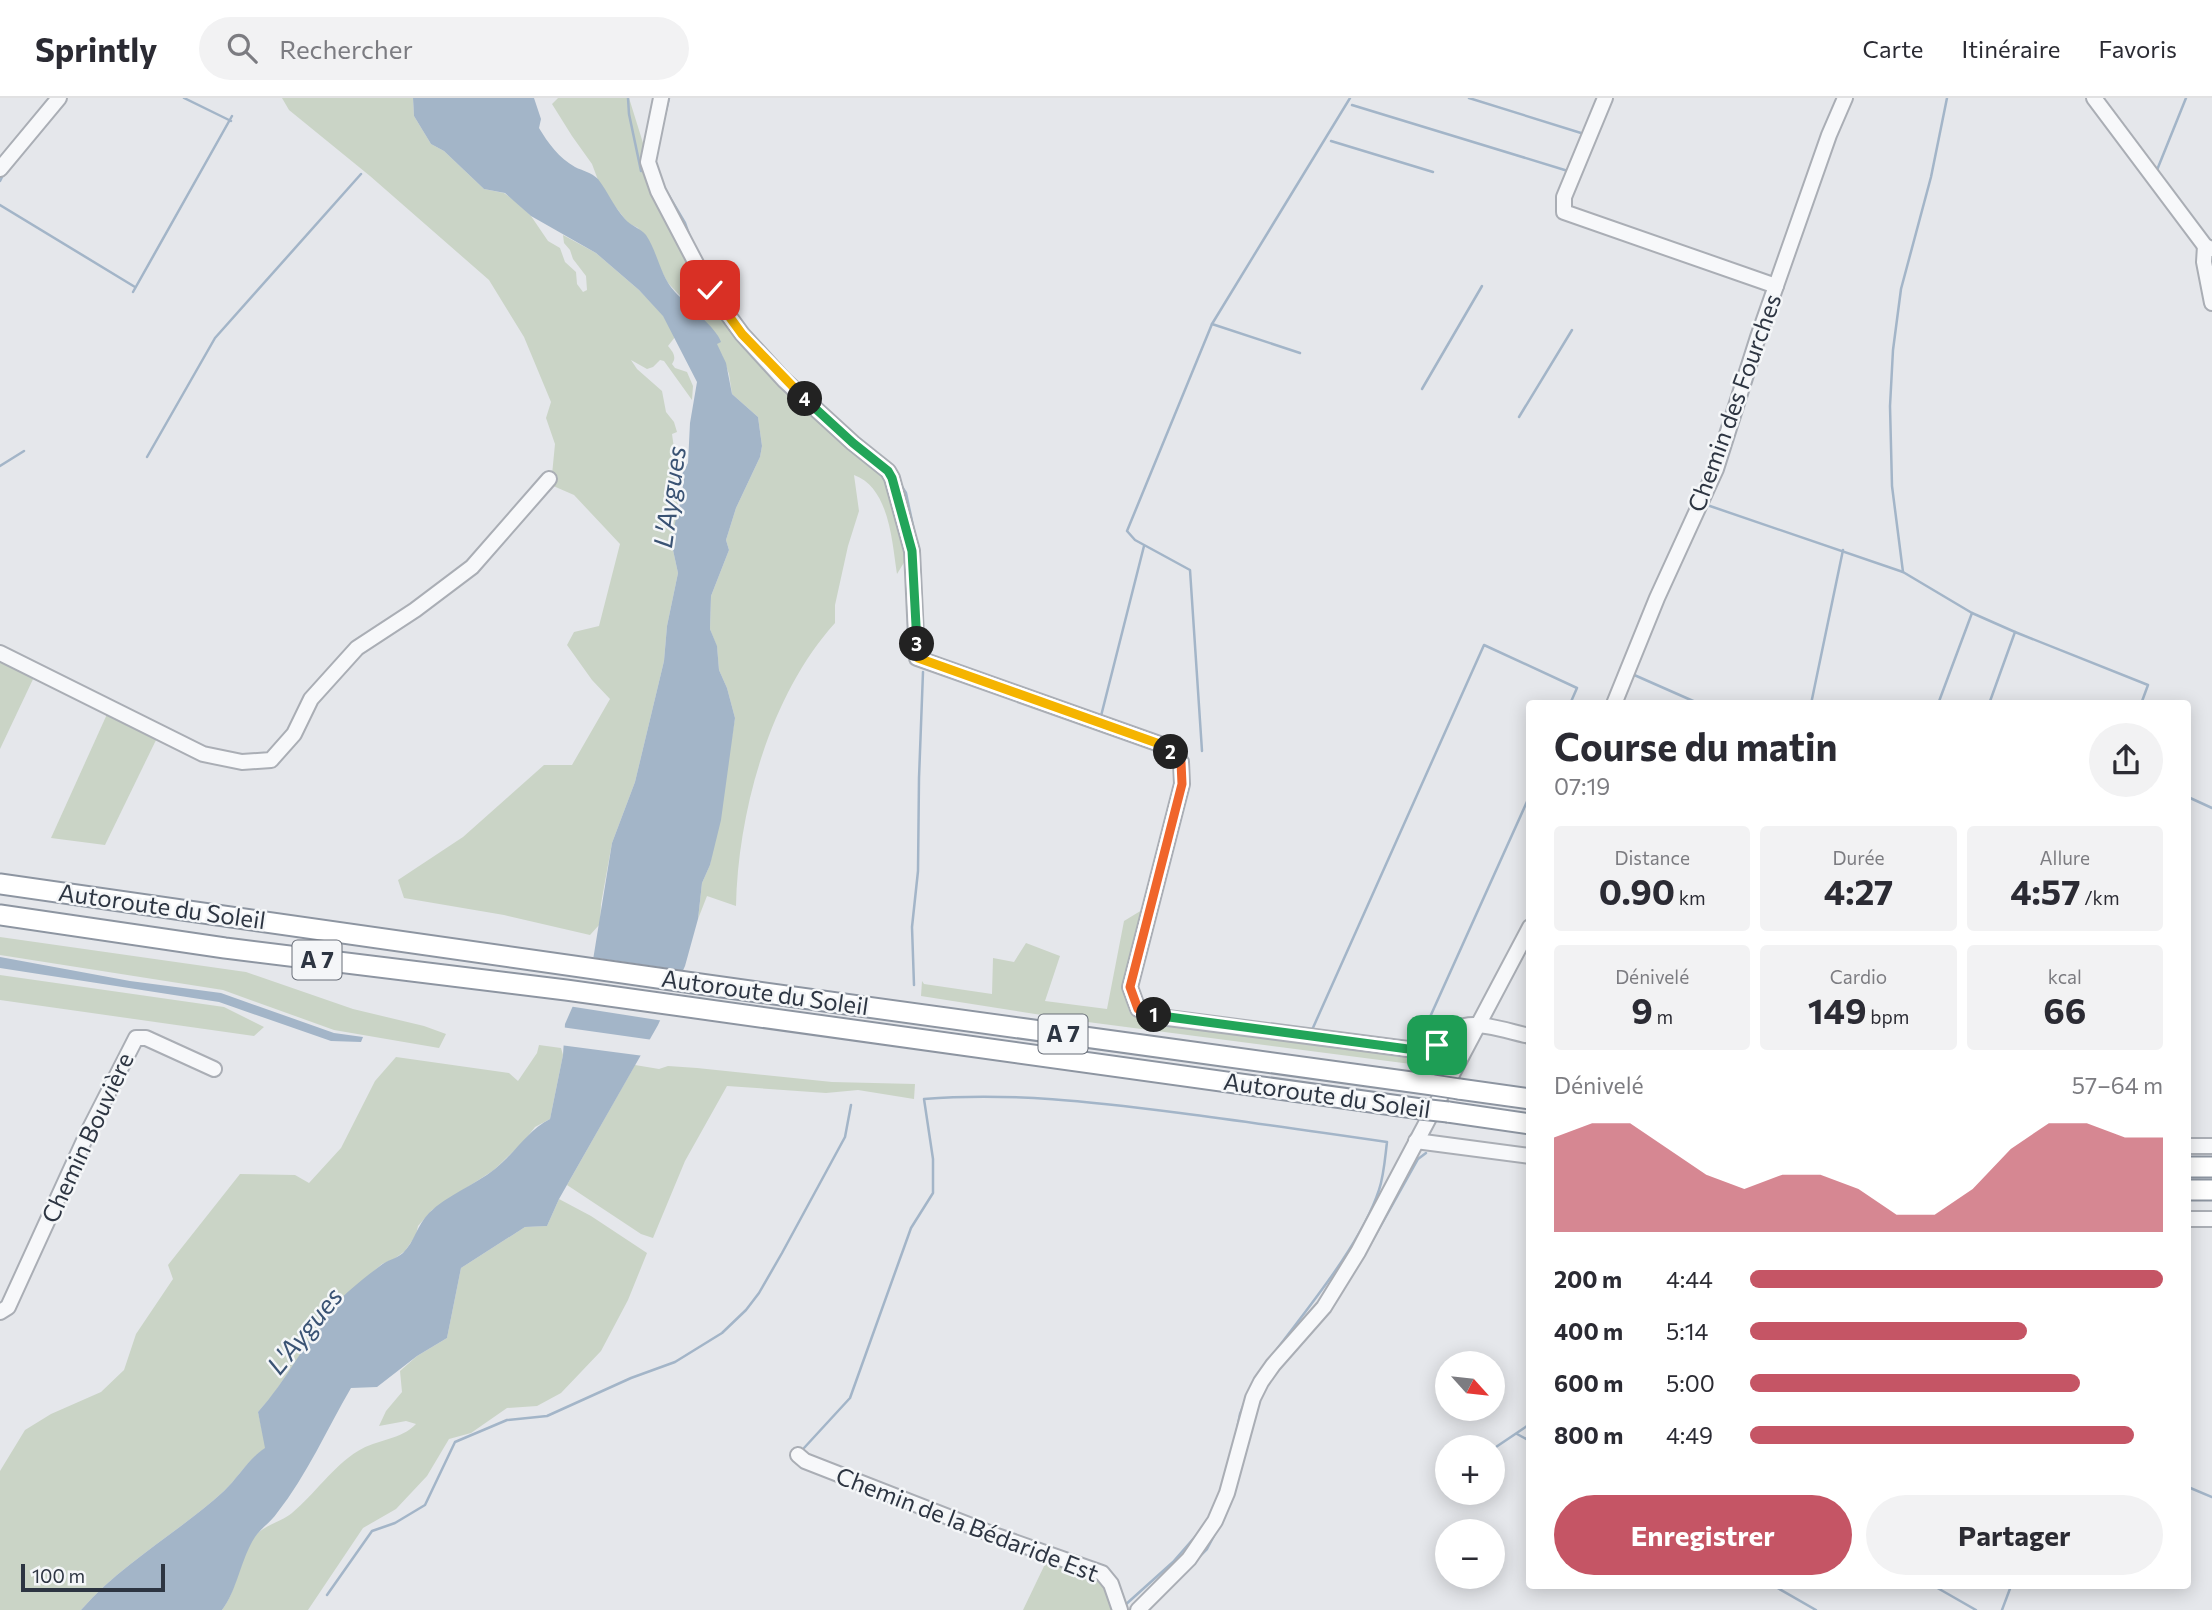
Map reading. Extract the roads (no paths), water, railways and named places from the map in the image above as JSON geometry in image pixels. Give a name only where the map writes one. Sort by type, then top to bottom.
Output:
[{"type":"highway","name":"Autoroute du Soleil","points":[[0,884],[1526,1098]]},
{"type":"highway","name":"Autoroute du Soleil","points":[[0,915],[225,948],[566,990],[1526,1123]]},
{"type":"highway","points":[[2191,1167],[2212,1167]]},
{"type":"highway","points":[[2191,1190],[2212,1190]]},
{"type":"street","points":[[0,169],[59,98]]},
{"type":"street","points":[[661,98],[648,162],[658,191],[710,290],[742,334],[784,380],[888,471],[892,478],[912,551],[918,658],[1168,747],[1181,762],[1182,784],[1130,987],[1138,1009],[1160,1017],[1408,1049],[1464,1026],[1478,1025],[1526,1035]]},
{"type":"street","points":[[1605,98],[1564,197],[1564,212],[1776,286]]},
{"type":"street","name":"Chemin des Fourches","points":[[1616,700],[1657,598],[1716,469],[1776,286],[1829,135],[1845,98]]},
{"type":"street","points":[[2094,98],[2209,247],[2204,262],[2212,303]]},
{"type":"street","points":[[0,653],[203,754],[242,762],[271,760],[294,734],[311,699],[357,648],[415,610],[472,566],[549,480]]},
{"type":"street","points":[[1138,1610],[1189,1559],[1215,1521],[1227,1493],[1253,1398],[1261,1382],[1324,1307],[1358,1252],[1526,935]]},
{"type":"street","name":"Chemin Bouvière","points":[[0,1312],[8,1307],[88,1132],[136,1038],[146,1038],[215,1069]]},
{"type":"street","points":[[1428,1043],[1437,1045],[1456,1066]]},
{"type":"street","points":[[1419,1136],[1526,1155]]},
{"type":"street","points":[[2191,1146],[2212,1146]]},
{"type":"street","points":[[2191,1219],[2212,1219]]},
{"type":"street","name":"Chemin de la Bédaride Est","points":[[798,1455],[805,1461],[997,1536],[1102,1573],[1111,1584],[1120,1610]]},
{"type":"water","points":[[413,98],[534,98],[541,119],[539,128],[550,145],[569,163],[598,179],[625,219],[646,235],[670,286],[718,336],[721,342],[717,344],[726,363],[732,394],[758,417],[762,446],[760,457],[736,508],[726,540],[729,550],[711,596],[710,629],[717,646],[719,670],[735,718],[721,820],[710,865],[702,883],[698,919],[685,966],[658,1025],[559,1199],[547,1226],[525,1227],[461,1268],[447,1338],[417,1356],[377,1387],[351,1388],[298,1483],[275,1516],[255,1537],[232,1594],[222,1610],[81,1610],[114,1577],[224,1491],[265,1448],[258,1412],[337,1302],[383,1264],[403,1253],[425,1218],[436,1207],[495,1169],[535,1129],[550,1119],[563,1055],[565,1024],[593,960],[612,843],[635,782],[664,661],[667,626],[678,573],[673,550],[675,523],[683,492],[682,474],[688,463],[690,423],[697,382],[663,316],[639,290],[596,253],[531,216],[505,193],[484,189],[444,151],[431,144],[414,116]]},
{"type":"water","points":[[0,957],[130,981],[221,993],[334,1033],[363,1037],[361,1042],[331,1041],[219,1002],[0,968]]},
{"type":"waterway","points":[[184,98],[231,121]]},
{"type":"waterway","points":[[628,98],[641,171]]},
{"type":"waterway","points":[[662,127],[669,98]]},
{"type":"waterway","points":[[1202,751],[1190,570],[1135,540],[1127,531],[1212,324],[1350,98]]},
{"type":"waterway","points":[[1469,98],[1581,133]]},
{"type":"waterway","points":[[1947,98],[1931,177],[1901,289],[1893,350],[1890,406],[1892,486],[1903,572],[1972,613],[2015,632],[1990,700]]},
{"type":"waterway","points":[[2158,173],[2186,98]]},
{"type":"waterway","points":[[1352,105],[1568,171]]},
{"type":"waterway","points":[[133,292],[232,116]]},
{"type":"waterway","points":[[1331,141],[1433,172]]},
{"type":"waterway","points":[[0,181],[4,173]]},
{"type":"waterway","points":[[147,457],[215,338],[361,174]]},
{"type":"waterway","points":[[662,184],[685,223],[690,237]]},
{"type":"waterway","points":[[0,205],[135,287]]},
{"type":"waterway","points":[[1422,389],[1482,286]]},
{"type":"waterway","points":[[1212,324],[1300,353]]},
{"type":"waterway","points":[[1519,417],[1572,330]]},
{"type":"waterway","points":[[0,466],[24,451]]},
{"type":"waterway","points":[[899,482],[906,493],[918,549]]},
{"type":"waterway","points":[[1707,505],[1903,572]]},
{"type":"waterway","points":[[1101,716],[1144,546]]},
{"type":"waterway","points":[[1812,700],[1843,550]]},
{"type":"waterway","points":[[1939,700],[1972,613]]},
{"type":"waterway","points":[[2015,632],[2148,685],[2142,700]]},
{"type":"waterway","points":[[1312,1030],[1484,645],[1577,688],[1572,700]]},
{"type":"waterway","points":[[914,985],[912,927],[918,871],[923,672]]},
{"type":"waterway","points":[[1632,674],[1691,700]]},
{"type":"waterway","points":[[2191,798],[2212,808]]},
{"type":"waterway","points":[[1421,1037],[1526,804]]},
{"type":"waterway","points":[[804,1448],[850,1398],[911,1228],[933,1193],[933,1159],[924,1099],[1021,1097],[1084,1102],[1387,1142],[1379,1190],[1371,1211],[1346,1255],[1271,1357]]},
{"type":"waterway","points":[[327,1595],[372,1531],[395,1523],[425,1505],[455,1442],[507,1420],[547,1416],[631,1378],[675,1362],[722,1333],[759,1293],[782,1253],[845,1137],[851,1105]]},
{"type":"waterway","points":[[1370,1245],[1418,1159],[1426,1153]]},
{"type":"waterway","points":[[1237,1429],[1251,1386]]},
{"type":"waterway","points":[[1505,1441],[1526,1427]]},
{"type":"waterway","points":[[1517,1434],[1526,1439]]},
{"type":"waterway","points":[[2191,1488],[2212,1497]]},
{"type":"waterway","points":[[1124,1606],[1173,1562],[1201,1530]]},
{"type":"waterway","points":[[1197,1559],[1207,1549],[1217,1530]]},
{"type":"waterway","points":[[1779,1589],[1816,1610]]},
{"type":"waterway","points":[[1939,1589],[1976,1610]]},
{"type":"waterway","points":[[2002,1610],[2010,1589]]},
{"type":"water label","name":"L'Aygues","points":[[670,497]]},
{"type":"water label","name":"L'Aygues","points":[[305,1331]]}]
